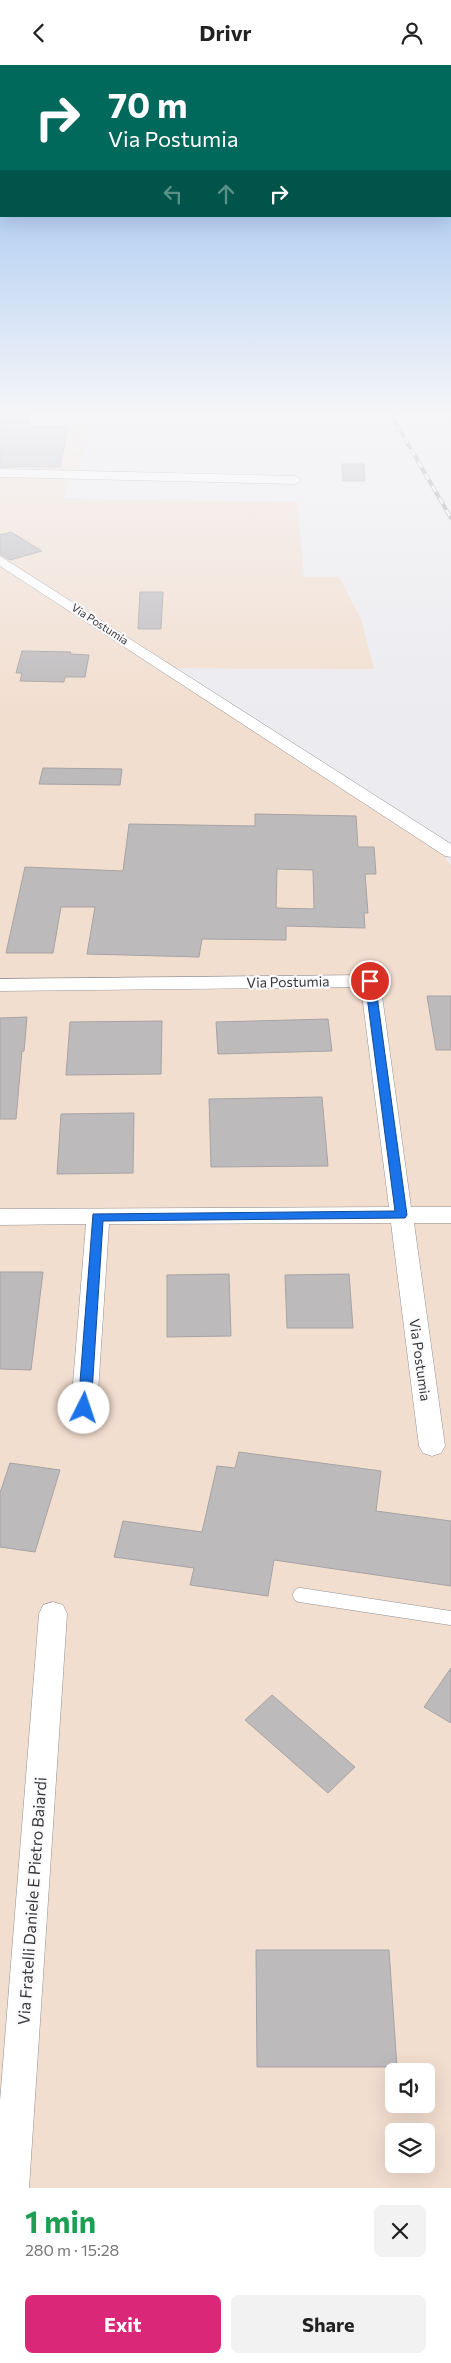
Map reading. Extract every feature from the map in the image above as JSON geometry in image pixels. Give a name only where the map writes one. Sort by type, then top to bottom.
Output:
[{"type":"street","name":"Via Postumia","points":[[0,560],[451,852]]},
{"type":"street","name":"Via Postumia","points":[[0,985],[370,981],[432,1446]]},
{"type":"street","points":[[0,1217],[451,1215]]},
{"type":"street","points":[[84,1408],[98,1217]]},
{"type":"street","name":"Via Fratelli Daniele E Pietro Baiardi","points":[[11,2188],[53,1614]]},
{"type":"lane","points":[[300,1595],[451,1618]]},
{"type":"shaded area","points":[[0,512],[298,512],[304,577],[339,577],[361,619],[374,669],[162,668],[442,852],[451,866],[451,2188],[0,2188]]},
{"type":"building","points":[[11,532],[42,551],[10,560],[0,554],[0,535]]},
{"type":"building","points":[[140,592],[163,592],[161,629],[138,629]]},
{"type":"building","points":[[22,651],[71,652],[70,654],[89,655],[85,677],[65,677],[64,682],[20,681],[22,673],[16,673]]},
{"type":"building","points":[[43,768],[122,769],[120,785],[39,784]]},
{"type":"building","points":[[255,814],[356,816],[358,847],[374,847],[376,874],[365,874],[368,913],[364,913],[365,928],[286,926],[286,940],[202,939],[199,957],[87,954],[95,907],[61,907],[53,953],[6,953],[25,867],[123,871],[129,824],[255,826]],"holes":[[[277,869],[313,870],[314,909],[276,908]]]},
{"type":"building","points":[[427,996],[451,996],[451,1050],[436,1050]]},
{"type":"building","points":[[27,1017],[16,1119],[0,1119],[0,1018]]},
{"type":"building","points":[[328,1019],[332,1051],[218,1054],[216,1022]]},
{"type":"building","points":[[162,1021],[161,1074],[66,1075],[70,1022]]},
{"type":"building","points":[[322,1097],[328,1166],[211,1167],[209,1099]]},
{"type":"building","points":[[134,1113],[133,1173],[57,1174],[61,1114]]},
{"type":"building","points":[[0,1272],[43,1272],[31,1370],[0,1369]]},
{"type":"building","points":[[229,1274],[231,1336],[167,1337],[167,1275]]},
{"type":"building","points":[[349,1274],[353,1328],[287,1328],[285,1275]]},
{"type":"building","points":[[239,1452],[381,1471],[376,1511],[451,1521],[451,1586],[274,1560],[268,1596],[190,1585],[194,1568],[114,1557],[123,1521],[202,1532],[217,1466],[235,1468]]},
{"type":"building","points":[[10,1463],[60,1470],[35,1552],[0,1547],[0,1493]]},
{"type":"building","points":[[451,1668],[451,1723],[424,1707]]},
{"type":"building","points":[[272,1695],[355,1767],[328,1793],[245,1720]]},
{"type":"building","points":[[256,1950],[389,1950],[397,2063],[385,2063],[385,2067],[257,2067]]},
{"type":"railway","points":[[448,512],[451,518]]},
{"type":"route","points":[[84,1408],[98,1217],[401,1215],[370,981]]}]
